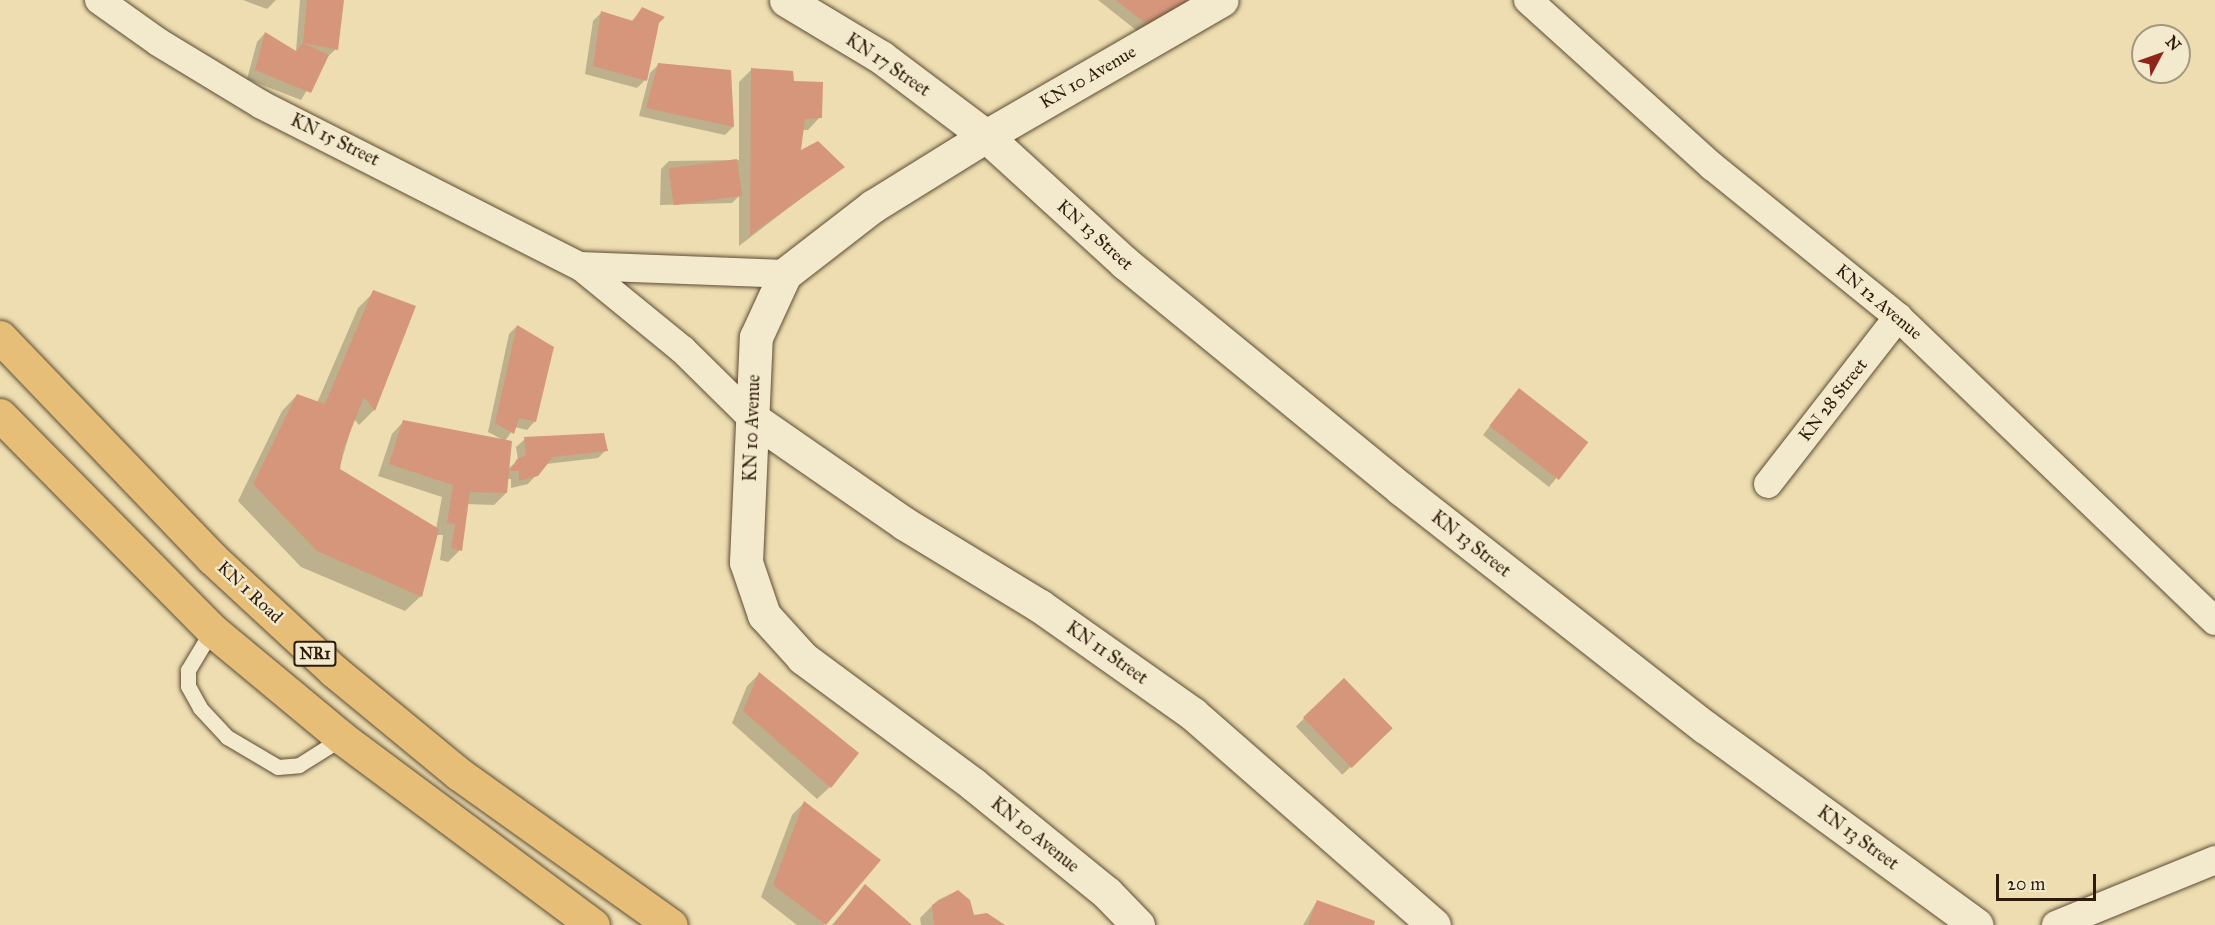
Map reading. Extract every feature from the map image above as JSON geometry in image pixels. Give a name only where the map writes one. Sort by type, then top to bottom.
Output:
[{"type":"highway","name":"KN 1 Road","points":[[0,337],[212,558],[334,671],[459,774],[671,925]]},
{"type":"highway","name":"NR1","points":[[0,415],[212,630],[342,738],[593,925]]},
{"type":"street","name":"KN 15 Street","points":[[99,0],[158,42],[262,105],[580,266],[683,350],[752,418]]},
{"type":"street","name":"KN 17 Street","points":[[786,0],[881,57],[986,136]]},
{"type":"street","name":"KN 10 Avenue","points":[[1138,925],[1107,893],[973,784],[803,658],[764,615],[746,562],[756,337],[785,274],[873,206],[986,136],[1222,0]]},
{"type":"street","name":"KN 12 Avenue","points":[[1528,0],[1713,166],[1898,316],[2215,621]]},
{"type":"street","name":"KN 13 Street","points":[[986,136],[1125,263],[1401,489],[1705,727],[1977,925]]},
{"type":"street","name":"KN 15 Street","points":[[580,266],[785,274]]},
{"type":"street","name":"KN 28 Street","points":[[1768,484],[1898,316]]},
{"type":"street","name":"KN 11 Street","points":[[752,418],[905,524],[1040,606],[1193,714],[1434,925]]},
{"type":"street","points":[[2056,925],[2215,860]]},
{"type":"lane","points":[[212,630],[188,670],[188,686],[200,708],[227,737],[278,767],[299,765],[342,738]]},
{"type":"building","points":[[307,0],[344,0],[338,50],[303,43]]},
{"type":"building","points":[[1116,0],[1189,0],[1150,27]]},
{"type":"building","points":[[642,7],[665,17],[659,23],[647,81],[593,66],[601,11],[633,21]]},
{"type":"building","points":[[265,32],[296,51],[303,43],[329,55],[311,93],[255,70]]},
{"type":"building","points":[[658,63],[731,70],[734,127],[646,108]]},
{"type":"building","points":[[751,68],[793,71],[794,81],[823,82],[822,118],[805,119],[801,150],[818,141],[845,167],[750,235]]},
{"type":"building","points":[[737,159],[742,196],[674,205],[669,169]]},
{"type":"building","points":[[373,290],[416,306],[375,411],[364,397],[343,450],[340,469],[439,529],[422,597],[317,551],[253,484],[297,394],[325,404]]},
{"type":"building","points":[[517,325],[554,347],[536,422],[519,418],[514,434],[495,423]]},
{"type":"building","points":[[1519,388],[1588,442],[1559,480],[1489,426]]},
{"type":"building","points":[[403,420],[512,441],[507,493],[470,492],[462,551],[451,548],[455,524],[447,523],[453,485],[389,464]]},
{"type":"building","points":[[604,433],[608,451],[553,457],[538,476],[519,481],[519,471],[510,471],[517,459],[526,455],[524,437]]},
{"type":"building","points":[[759,672],[859,753],[831,788],[743,711]]},
{"type":"building","points":[[1344,678],[1393,728],[1352,768],[1303,718]]},
{"type":"building","points":[[804,801],[881,860],[826,925],[773,885]]},
{"type":"building","points":[[865,884],[912,925],[833,925]]},
{"type":"building","points":[[958,890],[970,900],[974,915],[987,913],[1005,925],[934,925],[932,905]]},
{"type":"building","points":[[1317,900],[1375,921],[1374,925],[1308,925]]}]
